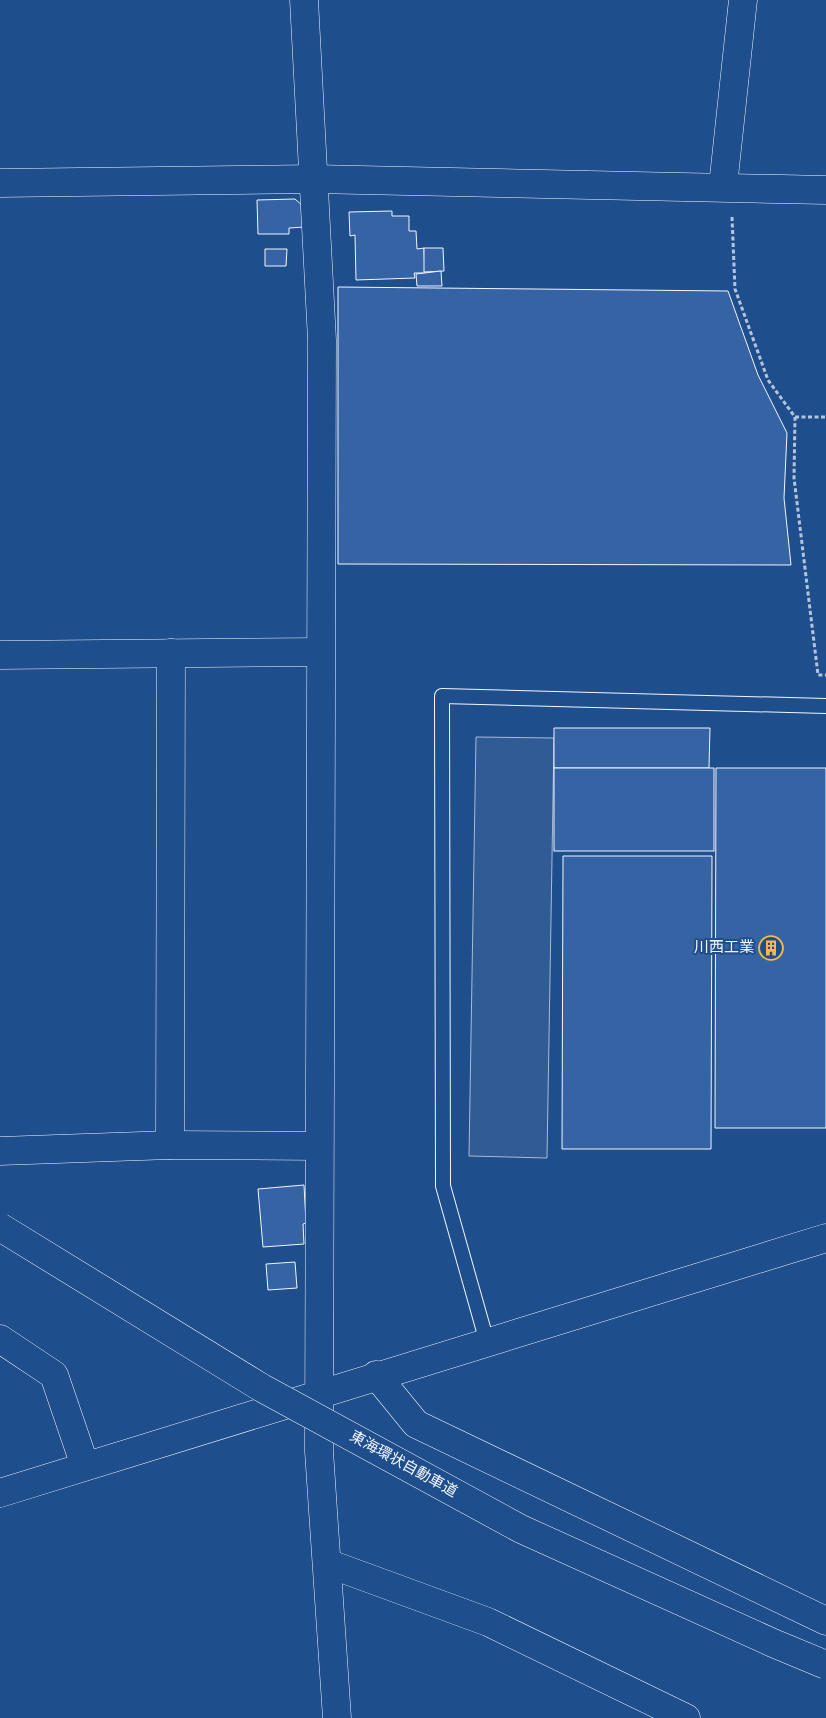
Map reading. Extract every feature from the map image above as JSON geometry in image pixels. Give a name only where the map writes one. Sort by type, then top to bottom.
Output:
[{"type":"main road","points":[[304,0],[322,340],[321,878],[318,1146],[319,1451],[337,1718]]},
{"type":"main road","points":[[726,187],[743,0]]},
{"type":"main road","points":[[0,183],[314,179],[826,190]]},
{"type":"main road","points":[[0,655],[320,652]]},
{"type":"main road","points":[[170,1145],[171,653]]},
{"type":"main road","points":[[0,1151],[170,1145],[318,1146]]},
{"type":"main road","name":"東海環状自動車道","points":[[0,1227],[262,1388],[521,1529],[826,1665]]},
{"type":"main road","points":[[0,1493],[376,1375],[826,1238]]},
{"type":"main road","points":[[0,1339],[54,1375],[86,1466]]},
{"type":"main road","points":[[376,1375],[416,1424],[826,1621]]},
{"type":"main road","points":[[327,1563],[488,1622],[686,1718]]},
{"type":"lane","points":[[487,1342],[443,1186],[442,696],[826,706]]},
{"type":"path","points":[[726,187],[736,289],[768,380],[795,417],[794,478],[818,674],[826,675]]},
{"type":"path","points":[[795,417],[826,417]]},
{"type":"shaded area","points":[[476,737],[554,738],[547,1158],[469,1156]]},
{"type":"building","points":[[295,199],[304,207],[305,227],[289,228],[289,234],[258,234],[257,200]]},
{"type":"building","points":[[392,211],[392,216],[409,216],[409,231],[416,231],[417,249],[424,248],[425,273],[414,273],[415,278],[356,280],[355,235],[350,236],[349,212]]},
{"type":"building","points":[[424,248],[443,248],[444,271],[424,272]]},
{"type":"building","points":[[265,249],[287,249],[286,266],[265,266]]},
{"type":"building","points":[[441,271],[442,286],[417,286],[416,274]]},
{"type":"building","points":[[338,287],[728,291],[758,375],[787,433],[784,498],[791,565],[338,564]]},
{"type":"building","points":[[554,728],[710,728],[709,768],[554,768]]},
{"type":"building","points":[[554,768],[714,768],[714,851],[554,851]]},
{"type":"building","name":"川西工業","points":[[716,768],[826,768],[826,1128],[715,1128]]},
{"type":"building","points":[[563,856],[712,856],[711,1149],[562,1149]]},
{"type":"building","points":[[304,1185],[306,1223],[303,1224],[304,1244],[263,1247],[258,1189]]},
{"type":"building","points":[[295,1262],[297,1288],[268,1290],[266,1264]]},
{"type":"place","name":"川西工業","points":[[771,948]]}]
